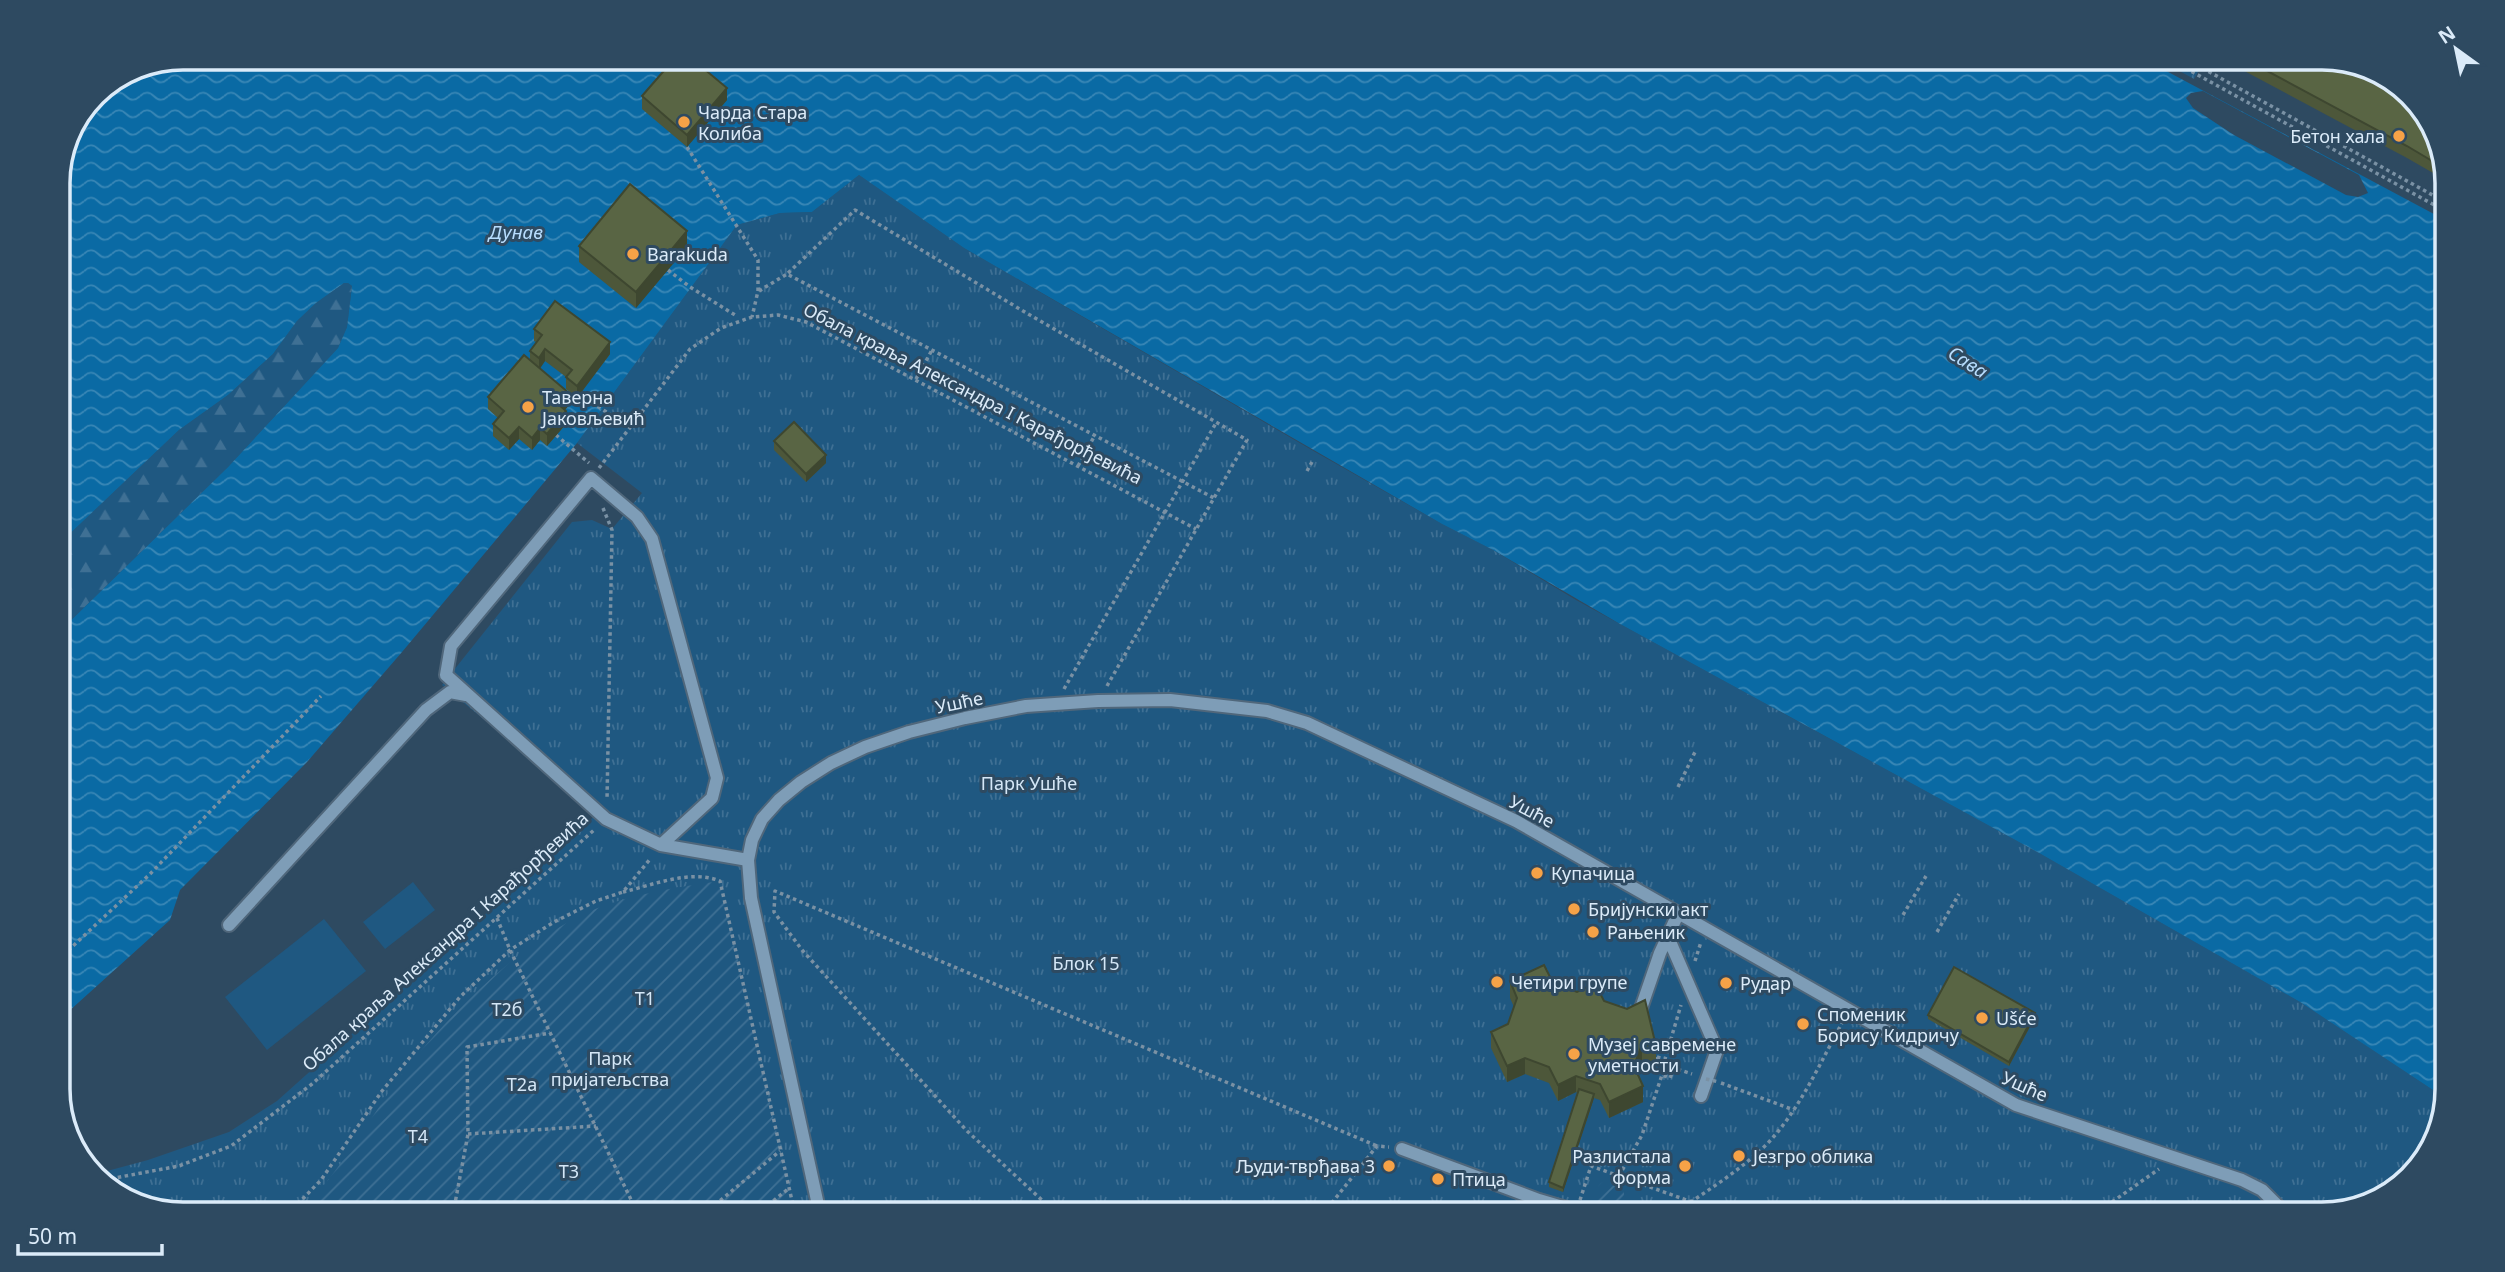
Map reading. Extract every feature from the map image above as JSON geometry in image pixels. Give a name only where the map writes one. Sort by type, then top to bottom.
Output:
[{"type":"street","name":"Обала краља Александра I Карађорђевића","points":[[594,474],[451,646],[446,675],[607,819]]},
{"type":"street","points":[[594,474],[638,517],[652,539],[717,778],[712,798],[661,845]]},
{"type":"street","points":[[229,925],[426,710],[450,692],[470,696]]},
{"type":"street","name":"Ушће","points":[[817,1202],[751,898],[748,860],[752,840],[762,819],[793,788],[831,763],[909,732],[1026,706],[1170,700],[1271,712],[1307,723],[1516,821],[2016,1105],[2252,1184],[2275,1202]]},
{"type":"street","points":[[607,819],[661,845],[748,860]]},
{"type":"street","points":[[1637,1020],[1678,914]]},
{"type":"street","points":[[1668,937],[1717,1050],[1701,1096]]},
{"type":"street","points":[[1402,1149],[1546,1202]]},
{"type":"path","points":[[2189,70],[2435,205]]},
{"type":"path","points":[[2206,70],[2435,196]]},
{"type":"path","points":[[687,147],[758,260],[758,291],[752,317]]},
{"type":"path","points":[[758,291],[787,274],[855,210],[1247,440],[1098,701]]},
{"type":"path","points":[[668,270],[735,315]]},
{"type":"path","name":"Обала краља Александра I Карађорђевића","points":[[787,274],[1214,498]]},
{"type":"path","name":"Обала краља Александра I Карађорђевића","points":[[594,474],[690,349],[721,328],[752,317],[778,314],[806,322],[1196,528]]},
{"type":"path","points":[[916,380],[932,350]]},
{"type":"path","points":[[580,395],[611,415]]},
{"type":"path","points":[[1056,704],[1216,423]]},
{"type":"path","points":[[556,435],[594,474]]},
{"type":"path","points":[[1079,466],[1095,435]]},
{"type":"path","points":[[1307,471],[1312,463]]},
{"type":"path","points":[[601,504],[612,530],[607,819]]},
{"type":"path","points":[[70,949],[150,874],[321,696]]},
{"type":"path","points":[[1678,787],[1695,752]]},
{"type":"path","name":"Обала краља Александра I Карађорђевића","points":[[114,1178],[179,1166],[232,1146],[312,1084],[607,819]]},
{"type":"path","points":[[623,892],[661,845]]},
{"type":"path","points":[[300,1202],[321,1180],[382,1091],[460,997],[510,950],[554,922],[596,901],[692,876],[709,876],[720,881],[792,1202]]},
{"type":"path","points":[[1903,915],[1926,876]]},
{"type":"path","points":[[1044,1202],[967,1131],[803,950],[774,912],[775,891],[1377,1146],[1402,1149]]},
{"type":"path","points":[[1937,932],[1959,894]]},
{"type":"path","points":[[497,918],[632,1202]]},
{"type":"path","points":[[1580,1200],[1591,1166],[1692,1201],[1734,1172],[1768,1142],[1794,1110],[1849,1010]]},
{"type":"path","points":[[455,1202],[468,1134],[467,1047],[550,1033]]},
{"type":"path","points":[[1665,1059],[1657,1057],[1656,1062],[1697,1075]]},
{"type":"path","points":[[1619,1176],[1642,1135],[1665,1076],[1670,1078],[1672,1068]]},
{"type":"path","points":[[1706,1079],[1794,1110]]},
{"type":"path","points":[[468,1134],[596,1126]]},
{"type":"path","points":[[1333,1202],[1377,1146]]},
{"type":"path","points":[[719,1202],[781,1151]]},
{"type":"path","points":[[2112,1202],[2176,1157]]},
{"type":"path","points":[[772,1202],[789,1188]]},
{"type":"green space","points":[[2178,70],[2199,70],[2194,79]]},
{"type":"green space","name":"Парк Ушће","points":[[859,175],[964,248],[1317,453],[1493,550],[1576,600],[2039,853],[2300,1002],[2435,1091],[2431,1118],[2416,1152],[2396,1174],[2372,1190],[2358,1196],[2322,1202],[183,1202],[147,1196],[120,1183],[106,1171],[229,1132],[277,1101],[598,813],[442,685],[572,522],[592,520],[612,529],[642,493],[577,443],[737,225],[780,213],[812,212]]},
{"type":"green space","points":[[344,283],[352,286],[347,327],[338,348],[228,467],[70,621],[70,534],[179,430],[228,395],[273,354],[297,321]]},
{"type":"green space","name":"Парк пријатељства","points":[[720,881],[792,1202],[310,1202],[427,1043],[503,968],[558,928],[586,913],[617,901]]},
{"type":"green space","points":[[413,882],[435,910],[385,949],[363,922]]},
{"type":"green space","points":[[324,919],[366,971],[267,1050],[225,997]]},
{"type":"green space","points":[[1605,1181],[1615,1181],[1623,1189],[1621,1202],[1599,1202],[1597,1199],[1597,1189]]},
{"type":"water","points":[[2164,70],[2435,215],[2435,1091],[2300,1002],[2039,853],[1442,524],[964,248],[859,175],[812,212],[780,213],[737,225],[577,443],[402,652],[307,762],[180,890],[170,920],[70,1010],[70,621],[228,467],[338,348],[347,327],[352,286],[344,283],[316,303],[297,321],[273,354],[228,395],[179,430],[70,534],[70,176],[74,154],[89,120],[103,103],[120,89],[161,72]]},
{"type":"pier","points":[[2203,91],[2359,175],[2368,193],[2358,197],[2346,195],[2234,135],[2193,108],[2186,98],[2191,93]]},
{"type":"building","points":[[665,70],[705,70],[727,88],[687,135],[642,96]]},
{"type":"building","points":[[2265,70],[2344,72],[2372,82],[2396,98],[2416,120],[2433,161]]},
{"type":"building","name":"Barakuda","points":[[630,184],[687,231],[636,292],[579,246]]},
{"type":"building","points":[[555,301],[610,342],[577,386],[566,377],[572,370],[545,349],[539,358],[530,351],[542,335],[534,329]]},
{"type":"building","name":"Таверна Јаковљевић","points":[[524,355],[569,393],[559,405],[566,411],[547,434],[540,428],[532,438],[519,427],[509,438],[493,424],[504,411],[488,397]]},
{"type":"building","points":[[794,422],[826,455],[806,474],[774,441]]},
{"type":"building","name":"Музеј савремене уметности","points":[[1544,965],[1553,983],[1577,992],[1595,983],[1604,1001],[1627,1009],[1645,1000],[1656,1046],[1642,1044],[1634,1066],[1643,1086],[1609,1102],[1600,1084],[1576,1076],[1558,1085],[1549,1067],[1525,1058],[1507,1066],[1491,1032],[1508,1024],[1517,998],[1510,981]]},
{"type":"building","name":"Ušće","points":[[1954,967],[2035,1013],[2009,1062],[1928,1015]]},
{"type":"building","points":[[1579,1089],[1594,1094],[1563,1188],[1549,1182]]},
{"type":"place","name":"Чарда Стара Колиба","points":[[684,122]]},
{"type":"place","name":"Бетон хала","points":[[2399,136]]},
{"type":"place","name":"Barakuda","points":[[633,254]]},
{"type":"place","name":"Таверна Јаковљевић","points":[[528,407]]},
{"type":"place","name":"Купачица","points":[[1537,873]]},
{"type":"place","name":"Бријунски акт","points":[[1574,909]]},
{"type":"place","name":"Рањеник","points":[[1593,932]]},
{"type":"place","name":"Четири групе","points":[[1497,982]]},
{"type":"place","name":"Рудар","points":[[1726,983]]},
{"type":"place","name":"Ušće","points":[[1982,1018]]},
{"type":"place","name":"Споменик Борису Кидричу","points":[[1803,1024]]},
{"type":"place","name":"Музеј савремене уметности","points":[[1574,1054]]},
{"type":"place","name":"Језгро облика","points":[[1739,1156]]},
{"type":"place","name":"Људи-тврђава 3","points":[[1389,1166]]},
{"type":"place","name":"Разлистала форма","points":[[1685,1166]]},
{"type":"place","name":"Птица","points":[[1438,1179]]},
{"type":"water label","name":"Дунав","points":[[516,232]]},
{"type":"water label","name":"Сава","points":[[1968,362]]},
{"type":"park label","name":"Блок 15","points":[[1086,963]]},
{"type":"park label","name":"Т1","points":[[645,998]]},
{"type":"park label","name":"Т2б","points":[[507,1009]]},
{"type":"park label","name":"Т2а","points":[[522,1084]]},
{"type":"park label","name":"Т4","points":[[418,1136]]},
{"type":"park label","name":"Т3","points":[[569,1171]]}]
